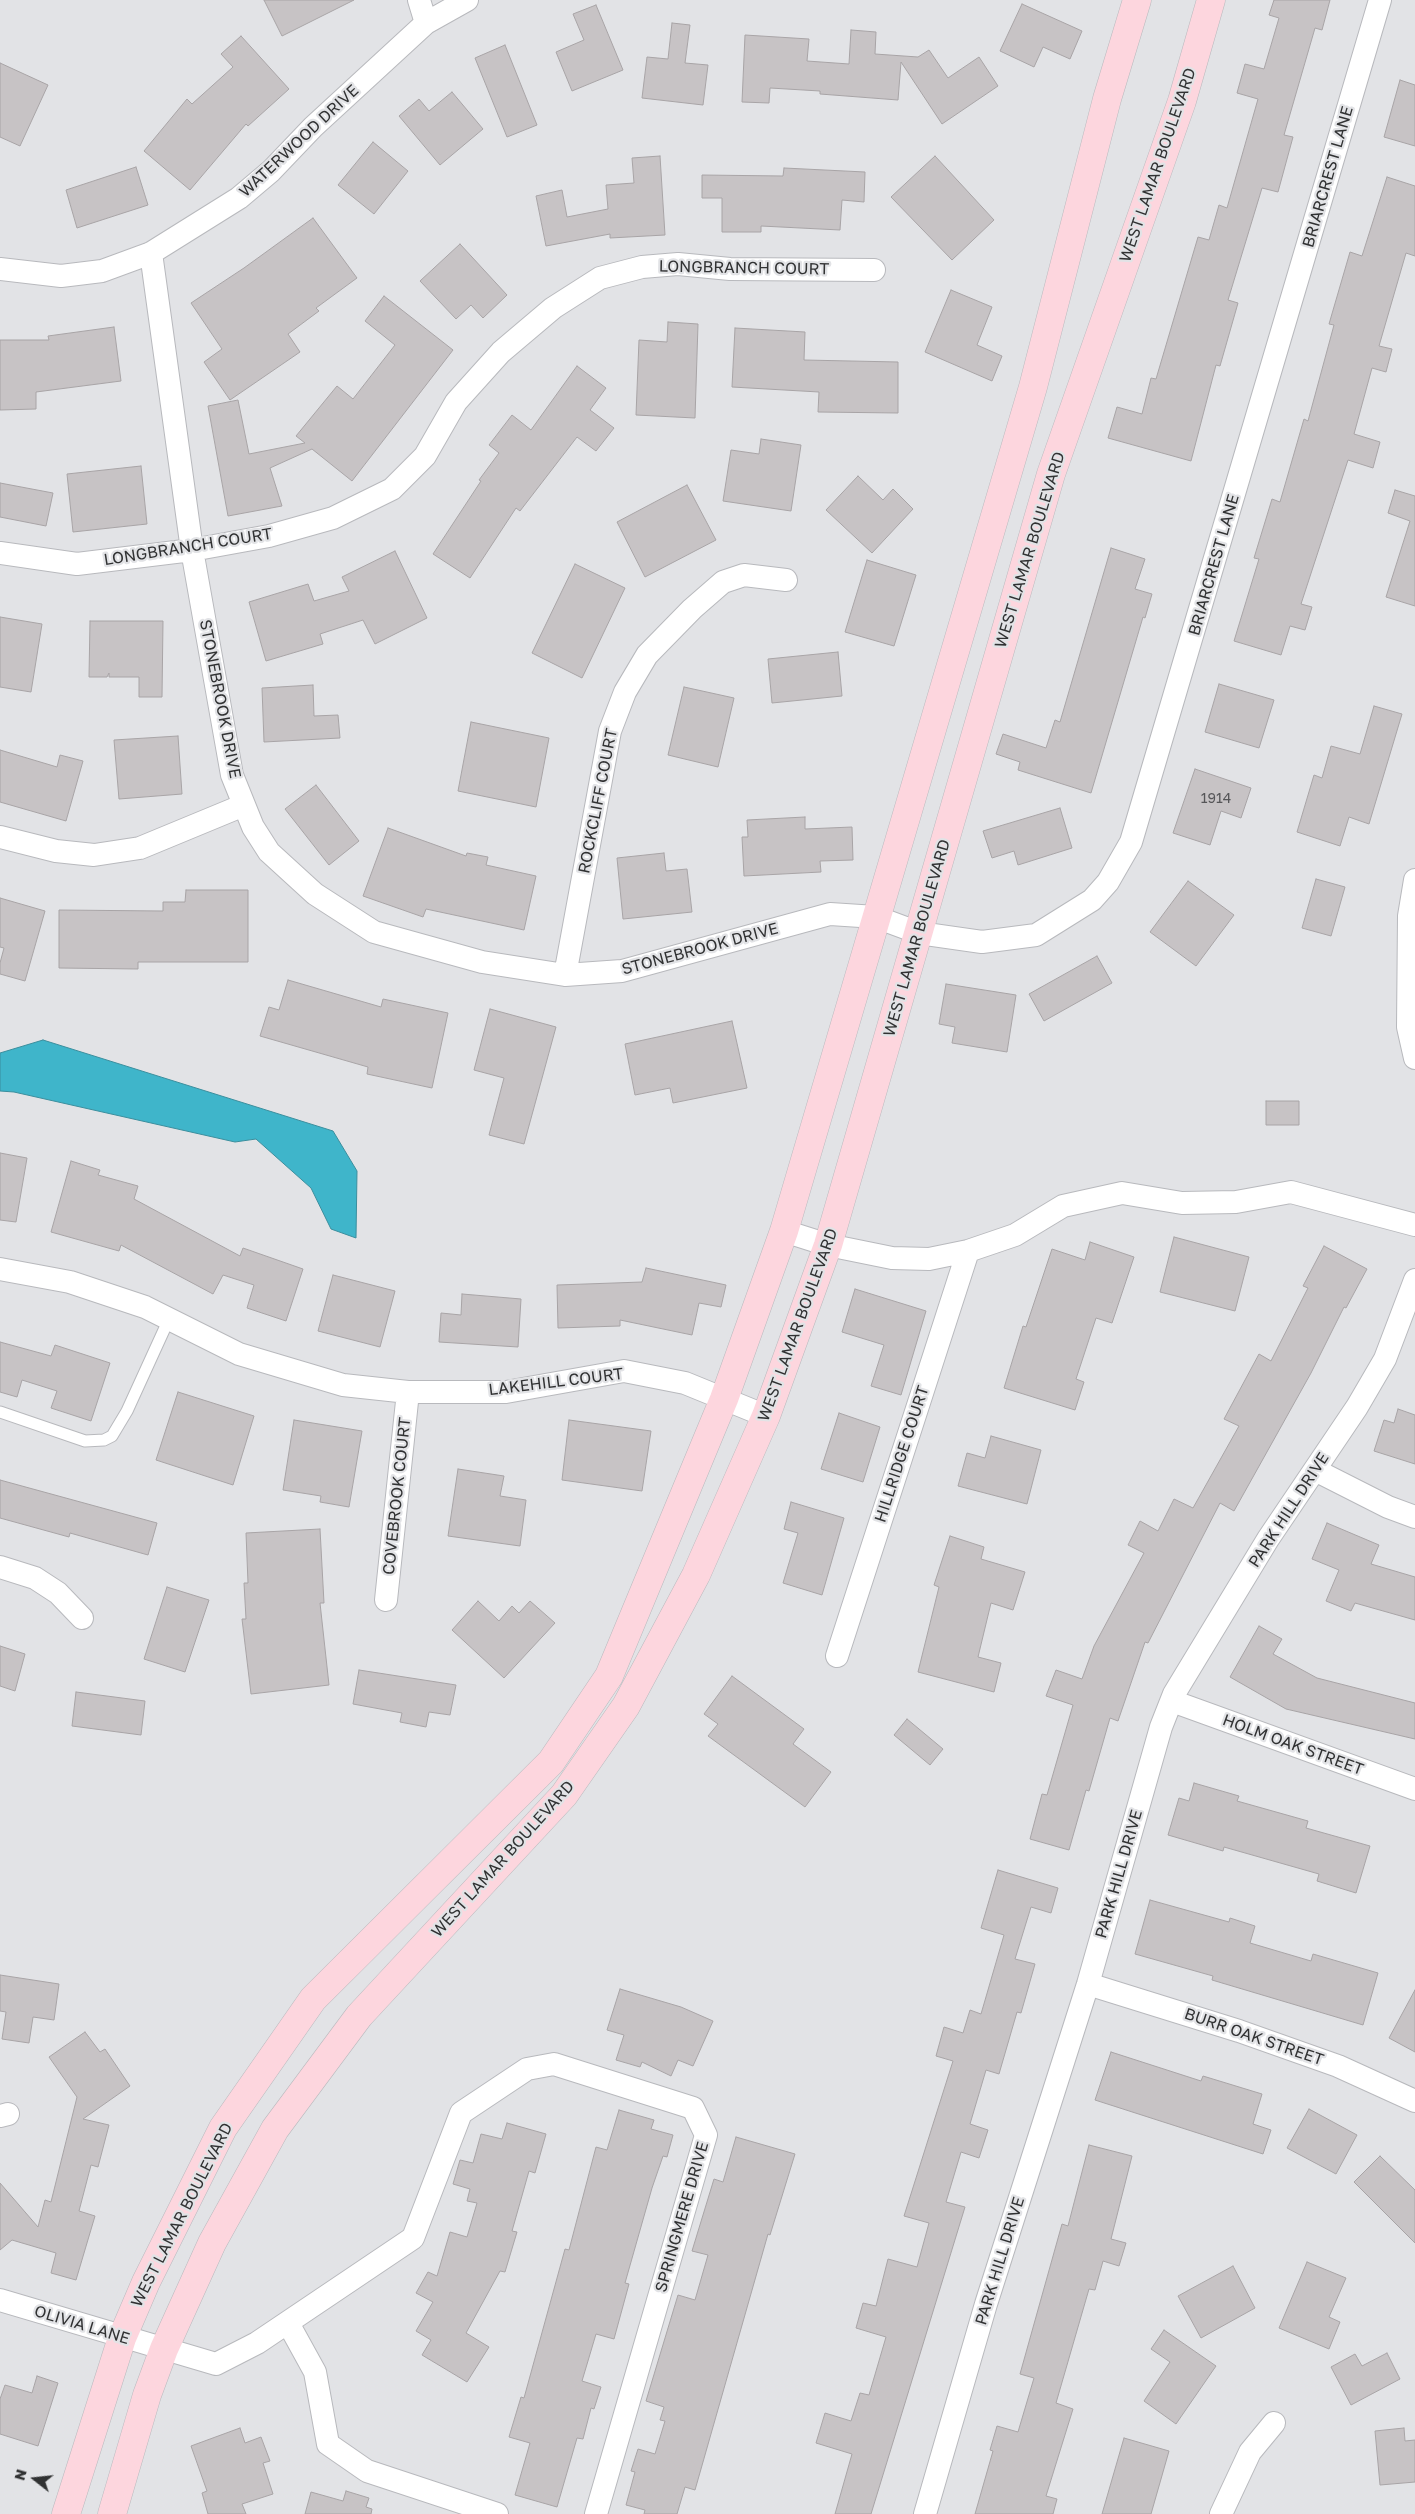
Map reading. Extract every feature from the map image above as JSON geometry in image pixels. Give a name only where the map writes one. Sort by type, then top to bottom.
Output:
[{"type":"main road","name":"WEST LAMAR BOULEVARD","points":[[66,2514],[122,2338],[146,2282],[223,2128],[313,1999],[550,1762],[609,1676],[724,1399],[784,1231],[1033,387],[1107,99],[1137,0]]},
{"type":"main road","name":"WEST LAMAR BOULEVARD","points":[[112,2514],[147,2396],[164,2349],[212,2243],[276,2129],[359,2016],[564,1795],[626,1706],[696,1575],[766,1416],[828,1245],[1051,474],[1182,101],[1212,0]]},
{"type":"street","points":[[419,0],[426,23]]},
{"type":"street","name":"WATERWOOD DRIVE","points":[[0,269],[61,276],[102,271],[151,253],[240,198],[426,23],[467,0]]},
{"type":"street","name":"BRIARCREST LANE","points":[[876,917],[919,933],[982,942],[1036,935],[1092,900],[1108,882],[1131,842],[1380,0]]},
{"type":"street","name":"STONEBROOK DRIVE","points":[[151,253],[192,550],[232,775],[252,827],[269,852],[315,894],[374,932],[482,962],[565,974],[622,971],[830,914],[876,917]]},
{"type":"street","name":"LONGBRANCH COURT","points":[[0,553],[77,564],[192,550],[269,536],[332,518],[392,489],[425,456],[456,402],[501,352],[553,308],[600,278],[642,267],[678,264],[730,269],[874,270]]},
{"type":"street","name":"ROCKCLIFF COURT","points":[[565,974],[610,731],[625,692],[647,656],[692,609],[723,582],[744,575],[786,580]]},
{"type":"street","points":[[0,837],[56,851],[94,855],[140,848],[244,804]]},
{"type":"street","points":[[1415,880],[1409,916],[1408,1027],[1415,1058]]},
{"type":"street","points":[[784,1231],[828,1245],[892,1258],[929,1259],[968,1251],[1016,1234],[1063,1206],[1122,1193],[1182,1203],[1236,1202],[1290,1192],[1415,1226]]},
{"type":"street","name":"HILLRIDGE COURT","points":[[837,1656],[968,1251]]},
{"type":"street","name":"LAKEHILL COURT","points":[[0,1269],[70,1282],[145,1307],[239,1354],[343,1385],[408,1392],[506,1392],[624,1372],[685,1383],[766,1416]]},
{"type":"street","name":"PARK HILL DRIVE","points":[[925,2514],[986,2304],[1088,1984],[1161,1727],[1172,1700],[1268,1539],[1357,1408],[1385,1359],[1415,1280]]},
{"type":"street","name":"COVEBROOK COURT","points":[[386,1600],[408,1392]]},
{"type":"street","points":[[1315,1470],[1388,1507],[1415,1517]]},
{"type":"street","points":[[0,1567],[35,1578],[58,1594],[82,1618]]},
{"type":"street","name":"HOLM OAK STREET","points":[[1172,1700],[1415,1789]]},
{"type":"street","name":"BURR OAK STREET","points":[[1088,1984],[1239,2030],[1320,2059],[1415,2101]]},
{"type":"street","name":"SPRINGMERE DRIVE","points":[[164,2349],[216,2364],[258,2343],[413,2238],[461,2113],[527,2069],[554,2064],[693,2108],[706,2135],[596,2514]]},
{"type":"street","name":"OLIVIA LANE","points":[[0,2300],[164,2349]]},
{"type":"street","points":[[288,2323],[315,2372],[328,2444],[367,2471],[498,2514]]},
{"type":"street","points":[[1222,2514],[1250,2452],[1274,2423]]},
{"type":"lane","points":[[0,1412],[85,1441],[104,1440],[112,1436],[128,1411],[169,1319]]},
{"type":"water","points":[[43,1040],[333,1131],[357,1171],[356,1238],[331,1229],[311,1188],[256,1139],[235,1142],[14,1092],[0,1091],[0,1053]]},
{"type":"building","points":[[264,0],[354,0],[282,36]]},
{"type":"building","points":[[1274,0],[1330,0],[1322,30],[1315,28],[1284,135],[1293,137],[1278,192],[1262,188],[1228,300],[1238,303],[1220,366],[1216,365],[1191,461],[1108,438],[1117,407],[1142,414],[1151,378],[1156,379],[1198,237],[1209,240],[1219,205],[1227,208],[1258,99],[1237,93],[1245,64],[1264,69],[1279,18],[1269,15]]},
{"type":"building","points":[[1022,4],[1082,31],[1070,59],[1043,47],[1034,67],[1000,51]]},
{"type":"building","points":[[596,5],[623,70],[572,91],[556,52],[584,40],[573,14]]},
{"type":"building","points":[[672,23],[690,25],[685,63],[708,65],[703,105],[642,98],[647,57],[668,59]]},
{"type":"building","points":[[851,30],[876,32],[875,54],[918,57],[929,50],[948,78],[979,57],[998,86],[942,124],[901,62],[898,100],[820,94],[820,91],[770,88],[769,103],[742,102],[745,35],[809,39],[807,61],[849,64]]},
{"type":"building","points":[[241,36],[289,89],[248,126],[246,124],[190,190],[144,151],[187,99],[192,104],[233,67],[221,54]]},
{"type":"building","points":[[505,45],[537,125],[507,137],[475,58]]},
{"type":"building","points":[[0,63],[48,85],[20,146],[0,137]]},
{"type":"building","points":[[1400,80],[1415,85],[1415,146],[1384,137]]},
{"type":"building","points":[[452,92],[483,129],[440,165],[399,116],[419,99],[429,111]]},
{"type":"building","points":[[373,142],[408,171],[374,214],[338,185]]},
{"type":"building","points":[[660,156],[665,235],[610,238],[610,234],[546,246],[536,196],[562,190],[567,217],[608,209],[606,185],[634,183],[632,158]]},
{"type":"building","points":[[935,156],[994,220],[952,260],[891,197]]},
{"type":"building","points":[[136,167],[148,205],[77,228],[66,190]]},
{"type":"building","points":[[784,168],[865,172],[864,202],[842,200],[840,230],[761,226],[761,232],[722,232],[722,198],[702,198],[702,175],[783,176]]},
{"type":"building","points":[[1387,177],[1415,186],[1415,256],[1406,253],[1379,346],[1392,349],[1386,372],[1372,368],[1354,434],[1380,442],[1373,468],[1348,460],[1301,604],[1312,607],[1305,630],[1290,626],[1281,655],[1234,641],[1259,559],[1254,558],[1272,499],[1280,502],[1304,419],[1308,421],[1334,325],[1329,324],[1350,252],[1362,256]]},
{"type":"building","points":[[313,218],[357,278],[316,308],[319,311],[288,334],[300,352],[230,400],[204,362],[222,349],[191,303],[244,268]]},
{"type":"building","points":[[460,244],[507,295],[483,318],[471,305],[456,319],[420,281]]},
{"type":"building","points":[[951,290],[992,307],[977,345],[1002,356],[992,381],[925,352]]},
{"type":"building","points":[[384,296],[453,350],[352,481],[312,449],[270,468],[282,506],[228,516],[208,406],[238,400],[249,454],[305,443],[296,436],[337,386],[353,399],[395,345],[365,321]]},
{"type":"building","points":[[668,322],[698,324],[695,418],[636,415],[639,340],[667,342]]},
{"type":"building","points":[[114,327],[121,381],[36,392],[36,409],[0,410],[0,340],[49,340],[48,336]]},
{"type":"building","points":[[735,328],[805,332],[804,360],[898,362],[898,413],[818,412],[819,392],[732,387]]},
{"type":"building","points":[[577,366],[606,388],[590,410],[614,428],[596,451],[577,437],[520,511],[516,508],[470,578],[433,554],[481,481],[479,480],[499,453],[489,445],[512,415],[531,430]]},
{"type":"building","points":[[761,439],[801,445],[791,511],[723,501],[731,450],[759,454]]},
{"type":"building","points":[[141,466],[147,524],[73,532],[67,474]]},
{"type":"building","points":[[858,476],[883,500],[893,489],[913,509],[872,553],[826,510]]},
{"type":"building","points":[[0,483],[53,493],[46,526],[0,517]]},
{"type":"building","points":[[687,485],[716,540],[645,577],[617,522]]},
{"type":"building","points":[[1395,490],[1415,496],[1415,606],[1386,597],[1410,521],[1388,513]]},
{"type":"building","points":[[1111,548],[1145,559],[1135,589],[1152,594],[1145,618],[1143,617],[1091,793],[1018,770],[1020,762],[996,754],[1003,734],[1046,748],[1055,720],[1060,722]]},
{"type":"building","points":[[395,551],[427,618],[375,644],[363,620],[320,634],[323,644],[266,661],[249,602],[308,584],[314,601],[349,591],[342,577]]},
{"type":"building","points":[[867,560],[916,575],[894,646],[845,632]]},
{"type":"building","points":[[575,564],[625,588],[582,678],[532,653]]},
{"type":"building","points":[[0,617],[42,624],[31,692],[0,687]]},
{"type":"building","points":[[90,621],[163,621],[162,697],[139,697],[139,677],[109,677],[109,673],[107,677],[89,677]]},
{"type":"building","points":[[838,652],[842,696],[772,703],[768,659]]},
{"type":"building","points":[[1219,684],[1274,700],[1259,748],[1205,732]]},
{"type":"building","points":[[313,685],[314,716],[338,715],[340,738],[264,742],[262,688]]},
{"type":"building","points":[[684,687],[734,698],[718,767],[668,755]]},
{"type":"building","points":[[1374,706],[1402,714],[1369,824],[1349,817],[1340,846],[1297,832],[1314,775],[1322,778],[1331,746],[1360,754]]},
{"type":"building","points":[[471,722],[549,738],[536,807],[458,791]]},
{"type":"building","points":[[178,736],[182,794],[119,799],[114,740]]},
{"type":"building","points":[[0,750],[57,767],[60,755],[83,761],[66,821],[0,802]]},
{"type":"building","points":[[1195,769],[1251,788],[1241,818],[1221,811],[1210,845],[1173,833]]},
{"type":"building","points":[[316,785],[359,841],[329,865],[285,809]]},
{"type":"building","points":[[1060,808],[1072,848],[1018,865],[1014,851],[992,858],[983,831]]},
{"type":"building","points":[[805,817],[805,829],[852,827],[853,860],[820,861],[821,872],[744,876],[742,837],[748,837],[747,820]]},
{"type":"building","points":[[388,828],[466,856],[467,853],[488,857],[486,865],[536,876],[524,930],[426,909],[423,917],[363,896]]},
{"type":"building","points":[[664,853],[666,871],[687,869],[692,912],[623,919],[617,858]]},
{"type":"building","points":[[1316,879],[1345,887],[1331,936],[1302,928]]},
{"type":"building","points":[[1188,881],[1234,915],[1196,966],[1150,932]]},
{"type":"building","points":[[186,890],[248,890],[248,962],[138,962],[138,969],[59,968],[59,910],[163,911],[163,902],[185,902]]},
{"type":"building","points":[[0,898],[45,911],[25,981],[0,974],[0,963],[4,948],[0,947]]},
{"type":"building","points":[[1097,956],[1112,983],[1044,1021],[1029,994]]},
{"type":"building","points":[[288,980],[381,1007],[383,999],[448,1013],[432,1088],[367,1074],[368,1067],[260,1036],[269,1007],[279,1010]]},
{"type":"building","points":[[946,984],[1016,995],[1007,1052],[952,1043],[955,1027],[939,1024]]},
{"type":"building","points":[[490,1009],[556,1027],[524,1144],[489,1135],[504,1078],[474,1070]]},
{"type":"building","points":[[732,1021],[747,1088],[673,1103],[670,1088],[635,1095],[625,1044]]},
{"type":"building","points":[[1266,1101],[1299,1101],[1299,1125],[1266,1125]]},
{"type":"building","points":[[0,1153],[27,1158],[16,1222],[0,1220]]},
{"type":"building","points":[[71,1161],[100,1170],[98,1175],[138,1186],[134,1199],[240,1256],[243,1248],[303,1269],[286,1321],[247,1308],[254,1285],[223,1275],[213,1294],[121,1245],[119,1251],[51,1232]]},
{"type":"building","points":[[1174,1237],[1249,1257],[1235,1311],[1160,1292]]},
{"type":"building","points":[[1090,1242],[1134,1257],[1112,1323],[1096,1318],[1076,1379],[1084,1382],[1075,1410],[1004,1388],[1023,1326],[1026,1327],[1052,1249],[1085,1260]]},
{"type":"building","points":[[1324,1246],[1367,1269],[1346,1308],[1344,1307],[1311,1373],[1234,1511],[1220,1503],[1148,1643],[1145,1642],[1118,1721],[1110,1718],[1089,1791],[1086,1790],[1069,1850],[1030,1839],[1042,1794],[1047,1795],[1073,1705],[1046,1696],[1056,1670],[1082,1679],[1094,1646],[1144,1553],[1128,1545],[1140,1521],[1158,1531],[1174,1499],[1193,1508],[1239,1426],[1224,1419],[1259,1354],[1271,1361],[1308,1288],[1303,1286]]},
{"type":"building","points":[[646,1268],[726,1285],[721,1307],[699,1303],[692,1335],[620,1320],[620,1326],[558,1328],[557,1285],[642,1282]]},
{"type":"building","points":[[333,1275],[395,1291],[380,1347],[318,1331]]},
{"type":"building","points":[[855,1289],[926,1311],[901,1395],[871,1386],[884,1345],[842,1332]]},
{"type":"building","points":[[462,1294],[521,1299],[518,1347],[439,1342],[441,1313],[461,1315]]},
{"type":"building","points":[[0,1342],[51,1356],[55,1345],[110,1363],[91,1421],[51,1408],[57,1391],[22,1380],[17,1397],[0,1392]]},
{"type":"building","points":[[178,1392],[254,1416],[233,1485],[156,1460]]},
{"type":"building","points":[[1398,1409],[1415,1415],[1415,1464],[1374,1451],[1384,1420],[1394,1423]]},
{"type":"building","points":[[839,1413],[880,1427],[863,1482],[821,1469]]},
{"type":"building","points":[[294,1420],[362,1431],[349,1507],[320,1502],[321,1496],[283,1490]]},
{"type":"building","points":[[569,1420],[651,1431],[642,1491],[562,1480]]},
{"type":"building","points":[[991,1436],[1041,1450],[1027,1504],[958,1486],[967,1453],[985,1458]]},
{"type":"building","points":[[458,1469],[504,1476],[500,1496],[526,1500],[520,1546],[448,1536]]},
{"type":"building","points":[[0,1480],[157,1523],[148,1555],[70,1533],[69,1537],[0,1518]]},
{"type":"building","points":[[791,1502],[844,1518],[822,1595],[783,1583],[798,1533],[784,1529]]},
{"type":"building","points":[[1327,1523],[1379,1545],[1371,1564],[1415,1577],[1415,1620],[1355,1603],[1351,1611],[1326,1601],[1339,1570],[1312,1559]]},
{"type":"building","points":[[320,1529],[324,1603],[320,1603],[329,1685],[251,1694],[242,1619],[246,1619],[244,1583],[248,1583],[246,1533]]},
{"type":"building","points":[[950,1536],[984,1547],[981,1559],[1025,1572],[1013,1610],[991,1603],[978,1657],[1001,1663],[994,1692],[918,1672],[939,1587],[934,1585]]},
{"type":"building","points":[[167,1587],[209,1600],[185,1672],[144,1659]]},
{"type":"building","points":[[478,1601],[499,1621],[512,1606],[519,1613],[530,1601],[555,1623],[504,1678],[452,1630]]},
{"type":"building","points":[[1259,1626],[1282,1639],[1273,1654],[1317,1678],[1415,1703],[1415,1739],[1286,1709],[1230,1677]]},
{"type":"building","points":[[0,1646],[25,1654],[15,1691],[0,1686]]},
{"type":"building","points":[[359,1670],[456,1685],[450,1715],[429,1712],[426,1727],[400,1722],[402,1713],[353,1704]]},
{"type":"building","points":[[732,1676],[804,1729],[793,1744],[831,1772],[805,1807],[708,1736],[718,1724],[704,1714]]},
{"type":"building","points":[[76,1692],[145,1701],[141,1735],[72,1726]]},
{"type":"building","points":[[907,1719],[943,1749],[930,1765],[894,1735]]},
{"type":"building","points":[[1194,1783],[1239,1796],[1237,1801],[1308,1821],[1306,1828],[1370,1846],[1356,1893],[1317,1881],[1319,1874],[1224,1847],[1223,1851],[1168,1835],[1179,1798],[1189,1801]]},
{"type":"building","points":[[998,1870],[1058,1888],[1051,1913],[1031,1907],[1015,1959],[1035,1964],[1021,2013],[1017,2012],[999,2074],[986,2070],[970,2124],[988,2130],[979,2158],[961,2152],[946,2202],[965,2207],[871,2514],[835,2514],[852,2454],[816,2443],[825,2413],[851,2421],[860,2393],[869,2395],[886,2337],[856,2328],[863,2303],[876,2306],[888,2259],[917,2267],[929,2223],[904,2216],[953,2061],[936,2056],[944,2027],[963,2033],[970,2010],[981,2014],[1004,1935],[981,1928]]},
{"type":"building","points":[[1150,1900],[1229,1922],[1230,1918],[1255,1926],[1250,1943],[1311,1961],[1313,1954],[1378,1973],[1363,2025],[1212,1980],[1213,1976],[1135,1954]]},
{"type":"building","points":[[0,1975],[59,1984],[54,2020],[33,2017],[29,2043],[2,2039],[6,2012],[0,2011]]},
{"type":"building","points":[[620,1989],[681,2007],[713,2021],[693,2066],[678,2060],[671,2076],[642,2062],[640,2067],[616,2060],[624,2035],[607,2030]]},
{"type":"building","points":[[1415,1990],[1415,2052],[1389,2038]]},
{"type":"building","points":[[85,2032],[100,2052],[105,2049],[130,2086],[83,2119],[109,2125],[98,2167],[91,2165],[79,2211],[95,2216],[76,2280],[51,2273],[56,2253],[12,2240],[0,2250],[0,2183],[38,2227],[45,2200],[51,2202],[77,2097],[49,2057]]},
{"type":"building","points":[[1111,2052],[1201,2081],[1203,2076],[1262,2094],[1253,2124],[1271,2130],[1263,2154],[1095,2100]]},
{"type":"building","points":[[1309,2109],[1357,2135],[1336,2174],[1287,2148]]},
{"type":"building","points":[[619,2110],[654,2120],[651,2129],[673,2135],[667,2157],[663,2156],[652,2188],[625,2283],[629,2284],[614,2339],[596,2334],[582,2381],[601,2387],[594,2409],[591,2408],[583,2439],[577,2438],[557,2507],[515,2495],[530,2443],[509,2437],[521,2397],[524,2398],[565,2249],[569,2250],[596,2147],[607,2150]]},
{"type":"building","points":[[507,2123],[546,2134],[535,2173],[529,2171],[512,2231],[517,2232],[505,2272],[500,2271],[466,2333],[489,2347],[467,2382],[422,2355],[431,2340],[416,2331],[433,2302],[416,2293],[428,2272],[437,2276],[450,2232],[467,2237],[477,2203],[467,2201],[470,2189],[453,2184],[460,2160],[473,2163],[481,2134],[502,2139]]},
{"type":"building","points":[[736,2137],[795,2154],[770,2235],[768,2234],[695,2490],[685,2487],[677,2514],[644,2514],[645,2510],[626,2505],[635,2472],[631,2471],[638,2449],[655,2454],[665,2421],[660,2420],[664,2407],[646,2401],[678,2295],[695,2300],[708,2255],[692,2251],[714,2179],[723,2182]]},
{"type":"building","points":[[1089,2145],[1132,2156],[1111,2239],[1126,2243],[1119,2266],[1103,2261],[1095,2290],[1089,2289],[1056,2403],[1073,2409],[1046,2496],[1057,2499],[1053,2514],[975,2514],[993,2451],[990,2450],[997,2426],[1018,2432],[1034,2378],[1020,2374],[1062,2224],[1068,2226]]},
{"type":"building","points":[[1380,2156],[1415,2190],[1415,2243],[1354,2182]]},
{"type":"building","points":[[1307,2262],[1346,2278],[1329,2317],[1340,2322],[1329,2349],[1279,2328]]},
{"type":"building","points":[[1233,2266],[1255,2308],[1201,2338],[1178,2296]]},
{"type":"building","points":[[1164,2330],[1216,2366],[1176,2424],[1144,2401],[1170,2362],[1151,2349]]},
{"type":"building","points":[[1387,2353],[1400,2379],[1351,2405],[1331,2367],[1355,2354],[1362,2366]]},
{"type":"building","points":[[37,2376],[58,2383],[38,2446],[0,2434],[0,2399],[5,2385],[32,2393]]},
{"type":"building","points":[[240,2428],[245,2443],[261,2437],[270,2461],[263,2463],[273,2494],[242,2504],[246,2514],[208,2514],[202,2493],[207,2491],[191,2446]]},
{"type":"building","points":[[1404,2428],[1405,2441],[1415,2440],[1415,2482],[1380,2485],[1375,2431]]},
{"type":"building","points":[[1124,2438],[1169,2451],[1151,2514],[1102,2514]]},
{"type":"building","points":[[346,2491],[369,2498],[366,2507],[372,2509],[371,2514],[305,2514],[311,2492],[343,2501]]}]
